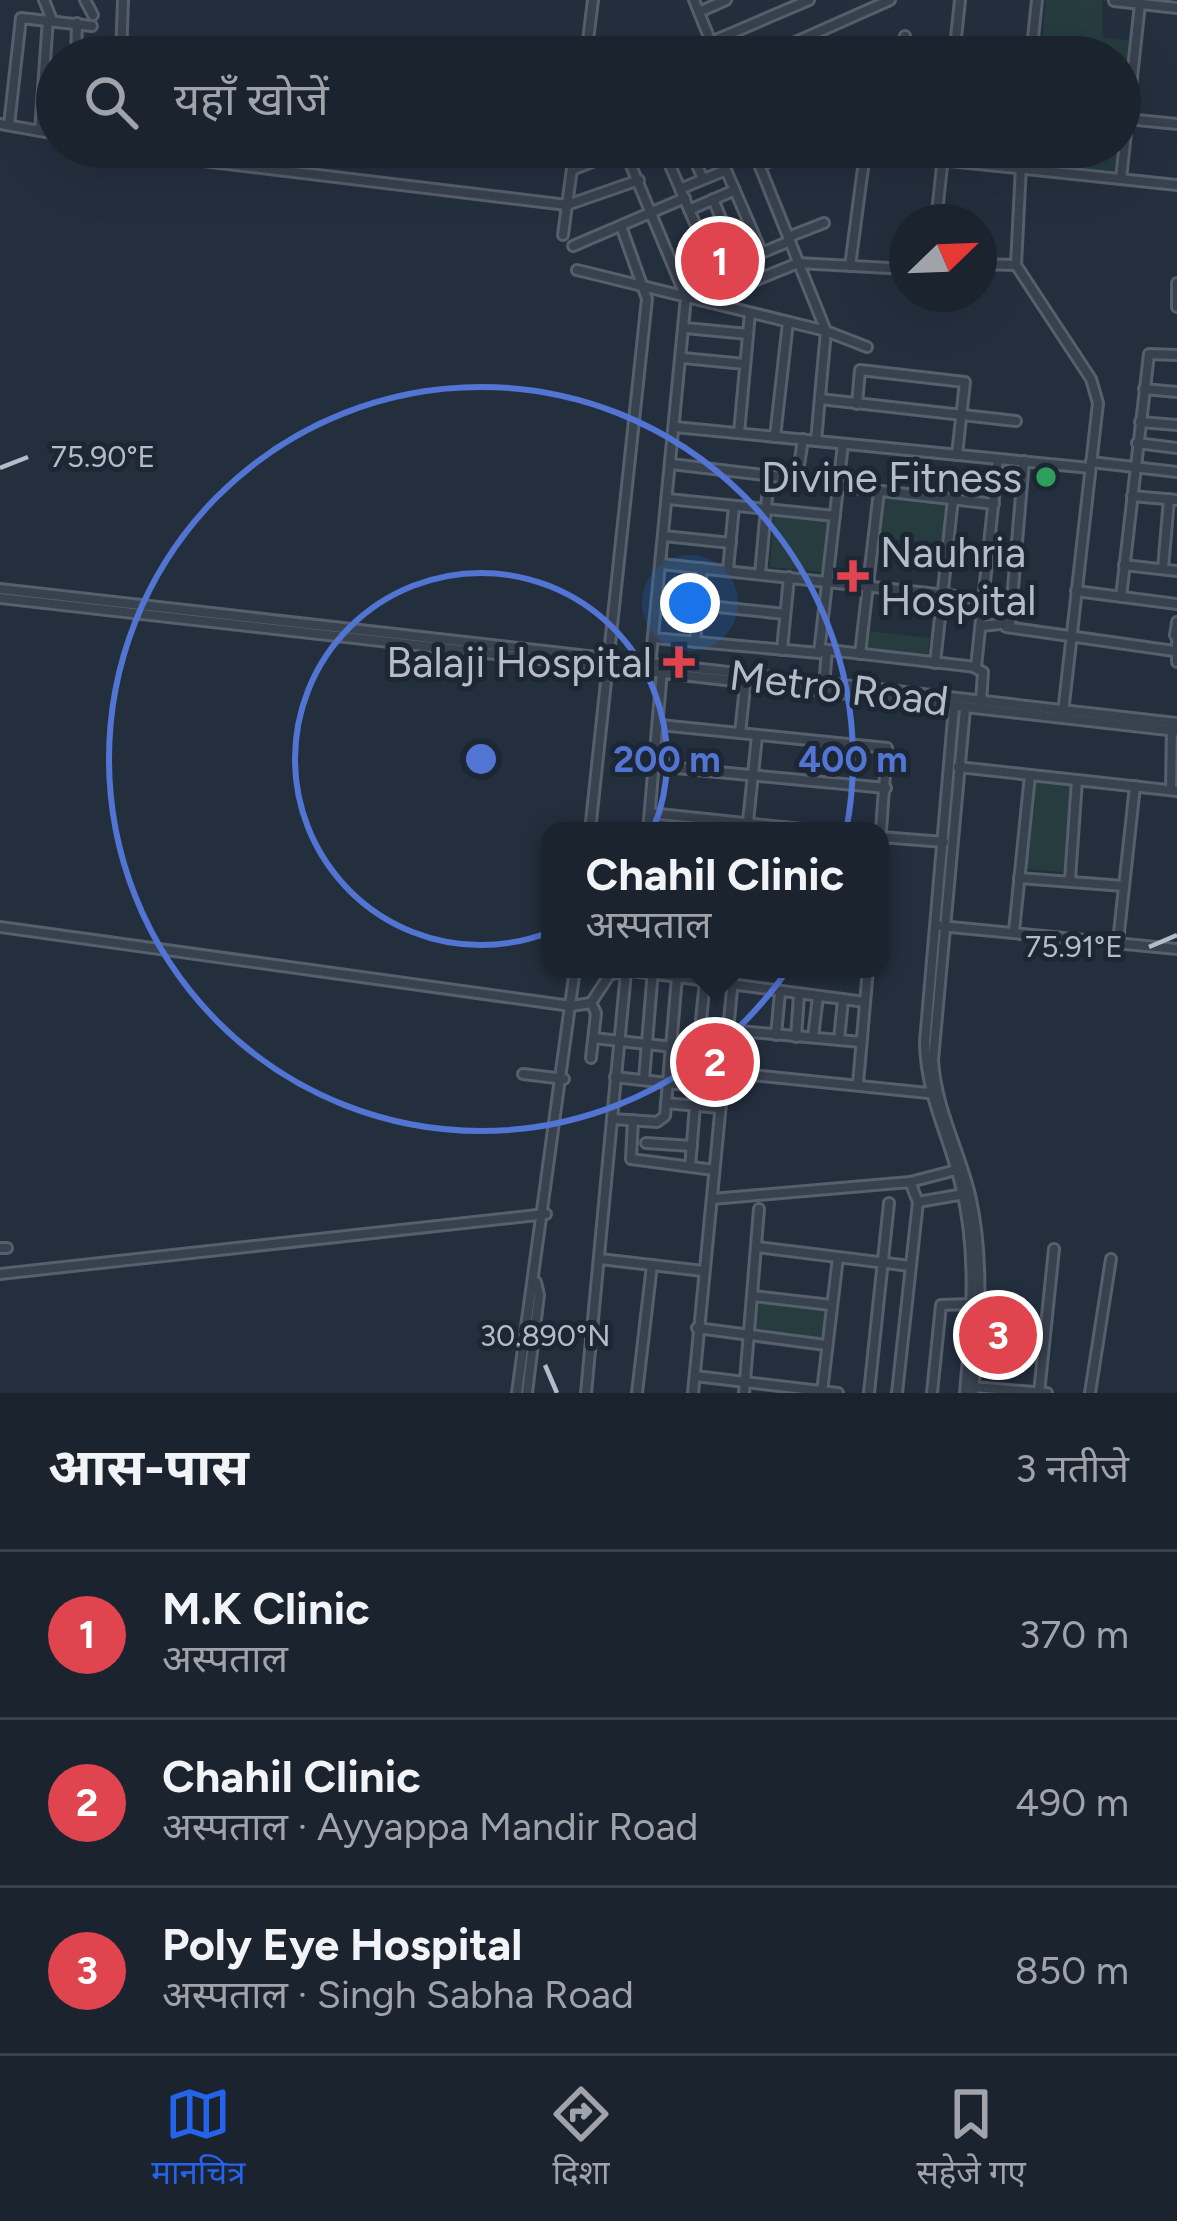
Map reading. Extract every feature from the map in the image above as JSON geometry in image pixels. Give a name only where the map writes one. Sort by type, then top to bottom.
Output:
[{"type":"street","points":[[36,129],[4,124],[20,21],[49,10],[77,23],[92,20],[85,0]]},
{"type":"street","points":[[122,36],[123,0]]},
{"type":"street","points":[[589,36],[593,0]]},
{"type":"street","points":[[694,0],[709,36]]},
{"type":"street","points":[[699,12],[725,0]]},
{"type":"street","points":[[725,36],[809,0]]},
{"type":"street","points":[[809,36],[890,0]]},
{"type":"street","points":[[956,36],[960,0]]},
{"type":"street","points":[[1033,36],[1037,0]]},
{"type":"street","points":[[1114,2],[1177,8]]},
{"type":"street","points":[[1136,36],[1140,4]]},
{"type":"street","points":[[77,23],[77,36]]},
{"type":"street","points":[[1141,120],[1177,124]]},
{"type":"street","points":[[268,168],[567,205],[639,181]]},
{"type":"street","points":[[562,236],[572,170],[577,168]]},
{"type":"street","points":[[634,168],[686,297],[650,667]]},
{"type":"street","points":[[671,168],[716,272]]},
{"type":"street","points":[[699,168],[704,179]]},
{"type":"street","points":[[761,168],[826,331],[816,441]]},
{"type":"street","points":[[850,266],[863,168]]},
{"type":"street","points":[[938,204],[941,168]]},
{"type":"street","points":[[985,168],[1177,184]]},
{"type":"street","points":[[1019,168],[1016,265],[1095,388],[1062,717]]},
{"type":"street","points":[[1121,179],[1122,168]]},
{"type":"street","points":[[573,246],[653,212],[726,170],[762,253]]},
{"type":"street","points":[[689,210],[735,190]]},
{"type":"street","points":[[713,200],[740,262]]},
{"type":"street","points":[[685,285],[824,223]]},
{"type":"street","points":[[591,822],[646,288],[621,226]]},
{"type":"street","points":[[703,302],[799,263],[889,268]]},
{"type":"street","points":[[997,265],[1016,265]]},
{"type":"street","points":[[577,270],[826,331],[867,347]]},
{"type":"street","points":[[1177,283],[1177,308]]},
{"type":"street","points":[[739,433],[750,313]]},
{"type":"street","points":[[775,437],[788,322]]},
{"type":"street","points":[[685,328],[748,334]]},
{"type":"street","points":[[1121,597],[1149,354],[1177,355]]},
{"type":"street","points":[[682,358],[745,364]]},
{"type":"street","points":[[857,404],[860,370],[965,382],[957,455]]},
{"type":"street","points":[[1144,388],[1177,392]]},
{"type":"street","points":[[820,399],[1016,421]]},
{"type":"street","points":[[1139,422],[1177,425]]},
{"type":"street","points":[[675,427],[1177,472]]},
{"type":"street","points":[[671,464],[799,478],[803,440]]},
{"type":"street","points":[[824,686],[827,581],[843,443]]},
{"type":"street","points":[[1137,443],[1177,448]]},
{"type":"street","points":[[975,668],[998,459]]},
{"type":"street","points":[[1006,627],[1024,461]]},
{"type":"street","points":[[760,574],[769,476]]},
{"type":"street","points":[[838,487],[994,503]]},
{"type":"street","points":[[860,654],[879,491]]},
{"type":"street","points":[[1132,496],[1173,499],[1163,569]]},
{"type":"street","points":[[668,499],[835,517]]},
{"type":"street","points":[[935,663],[952,499]]},
{"type":"street","points":[[728,571],[734,506]]},
{"type":"street","points":[[664,536],[731,543]]},
{"type":"street","points":[[661,564],[984,598]]},
{"type":"street","points":[[1124,565],[1177,571]]},
{"type":"street","points":[[695,641],[702,568]]},
{"type":"street","points":[[782,650],[789,577]]},
{"type":"street","points":[[1076,591],[1177,604]]},
{"type":"street","name":"Metro Road","points":[[0,594],[1062,717]]},
{"type":"street","points":[[699,605],[785,614]]},
{"type":"street","points":[[981,626],[1175,657],[1177,622]]},
{"type":"street","points":[[653,638],[819,653],[824,649],[975,668],[983,672],[981,704]]},
{"type":"street","name":"Metro Road","points":[[610,665],[662,672]]},
{"type":"street","points":[[649,822],[662,672]]},
{"type":"street","points":[[740,733],[746,680]]},
{"type":"street","name":"Metro Road","points":[[746,680],[1174,727]]},
{"type":"street","points":[[960,705],[925,1042],[928,1093],[966,1194],[971,1243],[969,1390]]},
{"type":"street","points":[[660,725],[886,748],[882,822]]},
{"type":"street","points":[[953,767],[1174,790],[1174,727]]},
{"type":"street","points":[[748,822],[757,736]]},
{"type":"street","points":[[655,766],[886,788]]},
{"type":"street","points":[[1013,932],[1030,775]]},
{"type":"street","points":[[1070,880],[1077,780]]},
{"type":"street","points":[[1118,942],[1135,786]]},
{"type":"street","points":[[650,813],[722,822]]},
{"type":"street","points":[[686,817],[686,822]]},
{"type":"street","points":[[889,839],[946,842]]},
{"type":"street","points":[[1019,878],[1124,886]]},
{"type":"street","points":[[939,926],[1177,949]]},
{"type":"street","points":[[939,926],[934,1082],[966,1194],[980,1277],[969,1390]]},
{"type":"street","points":[[0,927],[572,1006],[591,1003]]},
{"type":"street","points":[[517,1393],[528,1295],[535,1281],[546,1214],[574,978]]},
{"type":"street","points":[[591,1058],[591,1003],[607,978]]},
{"type":"street","points":[[586,1393],[615,1077],[629,978]]},
{"type":"street","points":[[644,1079],[651,978]]},
{"type":"street","points":[[613,1119],[660,1121],[666,1103],[677,978]]},
{"type":"street","points":[[699,978],[866,1002]]},
{"type":"street","points":[[694,1393],[733,978]]},
{"type":"street","points":[[859,1084],[867,978]]},
{"type":"street","points":[[698,1049],[705,981]]},
{"type":"street","points":[[776,1035],[780,993]]},
{"type":"street","points":[[796,1036],[799,995]]},
{"type":"street","points":[[813,1038],[818,997]]},
{"type":"street","points":[[839,1040],[843,1000]]},
{"type":"street","points":[[728,1030],[861,1042]]},
{"type":"street","points":[[594,1038],[725,1052]]},
{"type":"street","points":[[723,1072],[928,1093]]},
{"type":"street","points":[[523,1074],[564,1079]]},
{"type":"street","points":[[615,1077],[722,1090]]},
{"type":"street","points":[[666,1103],[720,1108]]},
{"type":"street","points":[[690,1167],[695,1106]]},
{"type":"street","points":[[633,1120],[632,1159],[714,1170]]},
{"type":"street","points":[[646,1143],[692,1146]]},
{"type":"street","points":[[712,1199],[910,1182],[956,1170]]},
{"type":"street","points":[[897,1393],[918,1202],[910,1182]]},
{"type":"street","points":[[918,1202],[966,1194]]},
{"type":"street","points":[[869,1393],[889,1203]]},
{"type":"street","points":[[744,1388],[759,1209]]},
{"type":"street","points":[[0,1274],[546,1214]]},
{"type":"street","points":[[758,1247],[910,1265]]},
{"type":"street","points":[[969,1390],[1042,1393],[1054,1249]]},
{"type":"street","points":[[822,1392],[838,1257]]},
{"type":"street","points":[[600,1258],[703,1271]]},
{"type":"street","points":[[1090,1393],[1111,1259]]},
{"type":"street","points":[[637,1393],[652,1265]]},
{"type":"street","points":[[527,1393],[539,1295],[535,1281]]},
{"type":"street","points":[[753,1296],[831,1305]]},
{"type":"street","points":[[932,1393],[940,1305],[971,1304]]},
{"type":"street","points":[[698,1328],[826,1345]]},
{"type":"street","points":[[695,1376],[744,1388],[838,1393]]},
{"type":"green space","points":[[1046,0],[1113,0],[1102,1],[1103,36],[1042,36]]},
{"type":"green space","points":[[1069,168],[1118,168],[1118,174]]},
{"type":"green space","points":[[883,496],[947,503],[943,545],[879,538]]},
{"type":"green space","points":[[774,515],[828,521],[822,572],[770,567]]},
{"type":"green space","points":[[870,631],[930,638],[927,658],[867,650]]},
{"type":"green space","points":[[1034,781],[1071,785],[1064,872],[1026,869]]},
{"type":"green space","points":[[755,1298],[829,1307],[824,1342],[751,1333]]},
{"type":"place","name":"M.K Clinic","points":[[720,261]]},
{"type":"place","name":"Divine Fitness","points":[[1046,477]]},
{"type":"place","name":"Nauhria Hospital","points":[[853,576]]},
{"type":"place","name":"Balaji Hospital","points":[[679,662]]},
{"type":"place","name":"Chahil Clinic","points":[[715,1062]]},
{"type":"place","name":"Poly Eye Hospital","points":[[998,1335]]}]
